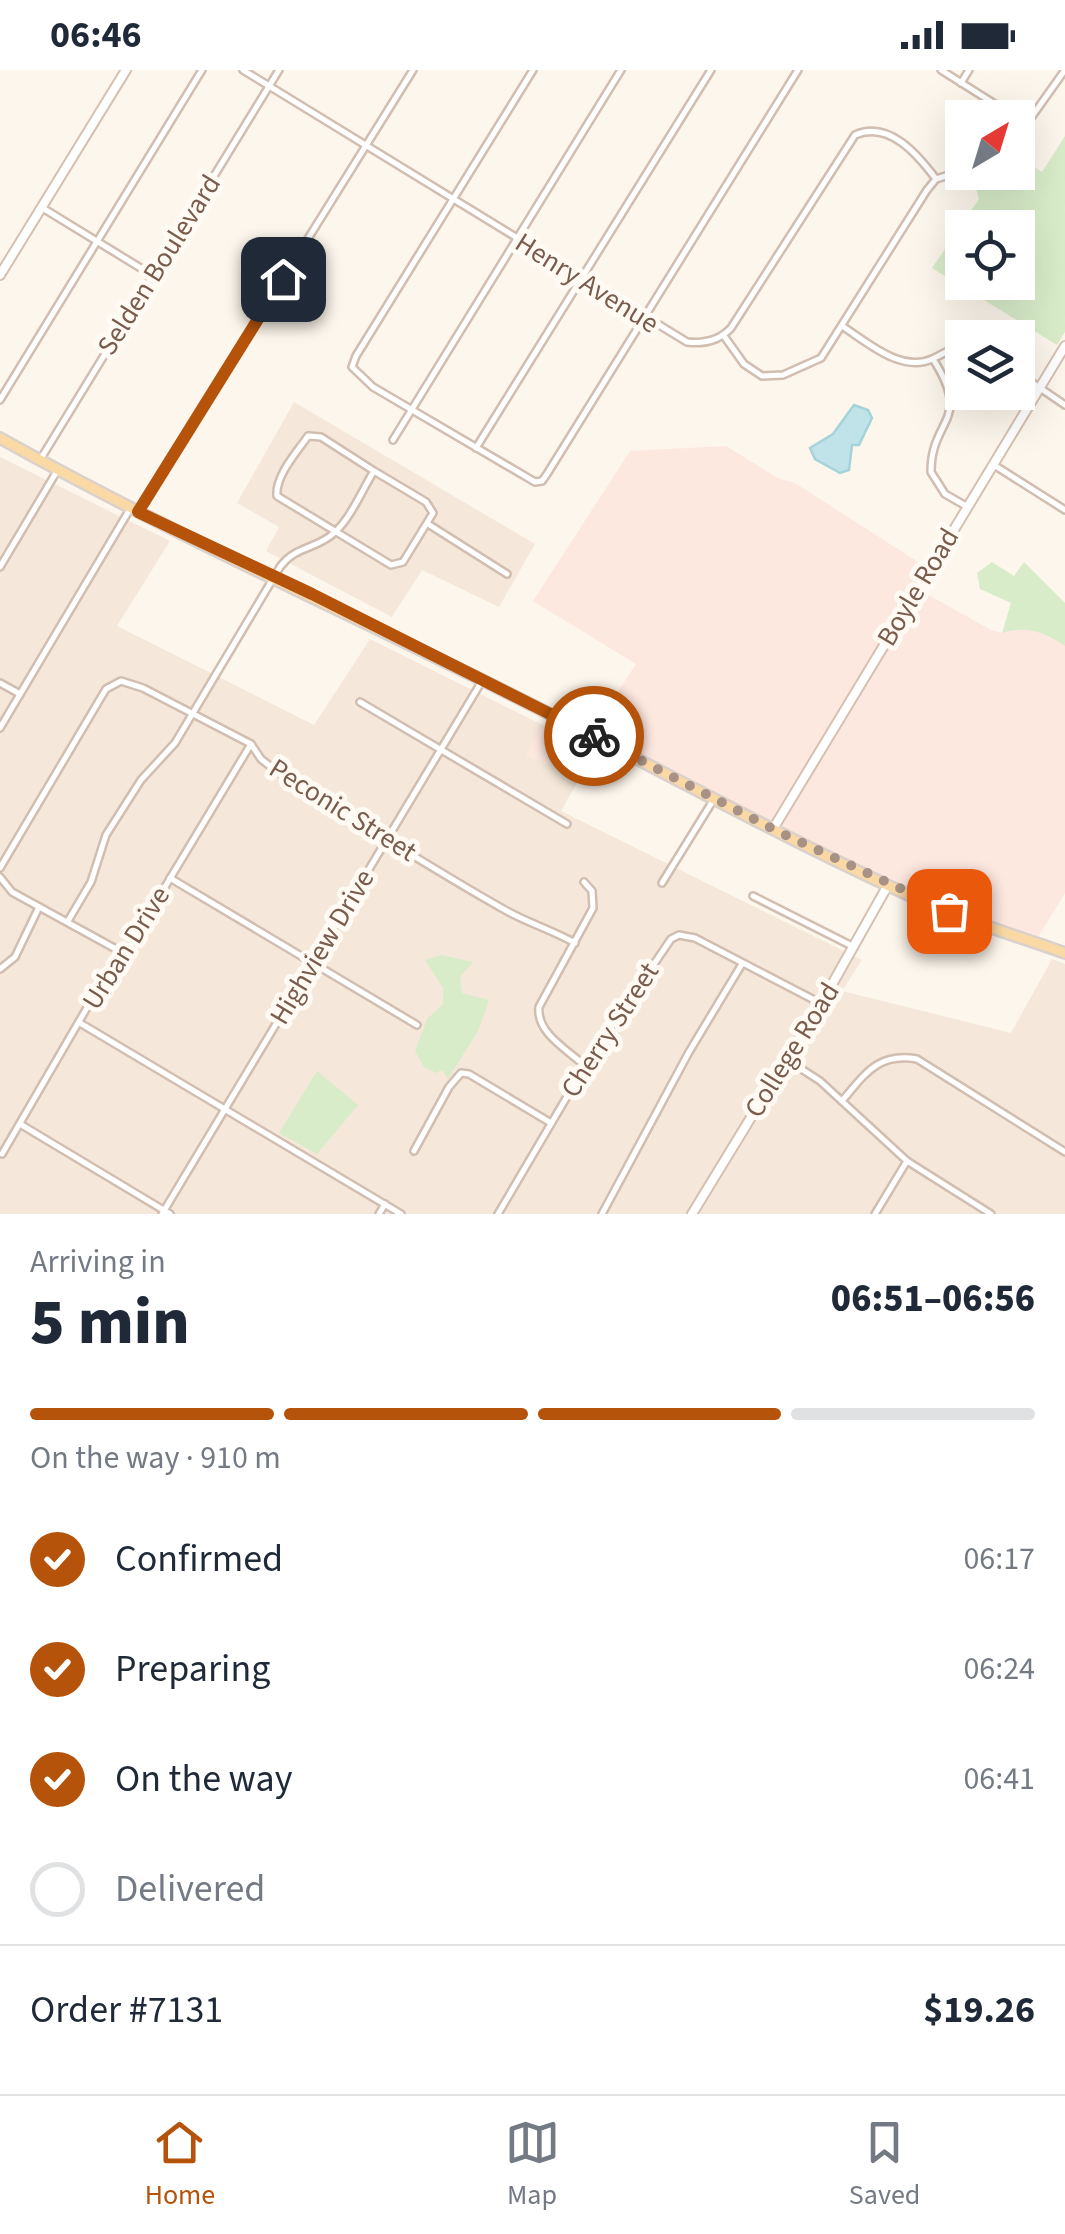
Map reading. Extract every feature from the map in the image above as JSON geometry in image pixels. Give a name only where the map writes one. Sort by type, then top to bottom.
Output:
[{"type":"main road","points":[[0,438],[134,510],[483,680],[773,830],[924,902],[1065,953]]},
{"type":"street","points":[[0,275],[126,70]]},
{"type":"street","points":[[0,400],[202,70]]},
{"type":"street","name":"Henry Avenue","points":[[244,70],[643,318],[687,342],[708,342],[724,336]]},
{"type":"street","name":"Selden Boulevard","points":[[40,460],[279,70]]},
{"type":"street","points":[[0,728],[412,70]]},
{"type":"street","points":[[533,70],[356,356],[354,372],[535,482],[542,481],[547,474],[798,70]]},
{"type":"street","points":[[393,440],[621,70]]},
{"type":"street","points":[[476,448],[711,70]]},
{"type":"street","points":[[941,70],[989,100]]},
{"type":"street","points":[[961,82],[969,70]]},
{"type":"street","points":[[1035,113],[1065,70]]},
{"type":"street","points":[[859,120],[863,131]]},
{"type":"street","points":[[863,131],[893,137],[918,156],[936,179]]},
{"type":"street","points":[[863,131],[847,144],[724,336],[754,372],[772,378],[821,358],[936,179],[945,176]]},
{"type":"street","points":[[41,207],[152,275]]},
{"type":"street","points":[[842,326],[902,361],[918,363],[945,352]]},
{"type":"street","name":"Boyle Road","points":[[773,830],[1065,346]]},
{"type":"street","points":[[933,359],[950,389],[952,410],[934,451],[932,472],[946,494],[966,506]]},
{"type":"street","points":[[1035,384],[1065,405]]},
{"type":"street","points":[[314,434],[374,471],[426,502],[433,512],[398,565],[391,565],[276,496],[280,480],[308,436],[314,434]]},
{"type":"street","points":[[992,464],[1065,510]]},
{"type":"street","points":[[0,567],[57,470]]},
{"type":"street","points":[[68,921],[91,882],[106,835],[141,780],[175,744],[274,577],[292,553],[337,530],[374,471]]},
{"type":"street","points":[[428,524],[508,574]]},
{"type":"street","name":"Highview Drive","points":[[166,1213],[483,680]]},
{"type":"street","name":"Peconic Street","points":[[0,868],[113,684],[130,682],[251,744],[275,770],[386,839],[502,908],[575,943]]},
{"type":"street","points":[[0,683],[20,694]]},
{"type":"street","points":[[360,702],[567,824]]},
{"type":"street","name":"Urban Drive","points":[[2,1154],[251,744]]},
{"type":"street","points":[[662,884],[714,798]]},
{"type":"street","points":[[0,877],[5,887],[39,908],[125,954]]},
{"type":"street","points":[[170,878],[417,1025]]},
{"type":"street","points":[[584,882],[592,890],[592,908],[539,1006],[538,1015],[545,1030],[586,1066]]},
{"type":"street","name":"College Road","points":[[692,1214],[888,885]]},
{"type":"street","points":[[753,896],[854,947]]},
{"type":"street","points":[[0,969],[16,956],[39,908]]},
{"type":"street","name":"Cherry Street","points":[[498,1214],[586,1066],[667,943],[675,937],[694,938],[820,1003]]},
{"type":"street","points":[[602,1214],[743,963]]},
{"type":"street","points":[[80,1023],[401,1214]]},
{"type":"street","points":[[842,1101],[880,1061],[900,1056],[917,1059],[1065,1152]]},
{"type":"street","points":[[786,1058],[820,1080],[907,1161],[991,1214]]},
{"type":"street","points":[[414,1152],[449,1087],[461,1073],[470,1074],[550,1123]]},
{"type":"street","points":[[20,1124],[166,1213]]},
{"type":"street","points":[[876,1214],[907,1161]]},
{"type":"street","points":[[379,1214],[385,1204]]},
{"type":"shaded area","points":[[294,402],[535,544],[499,607],[422,570],[392,617],[266,551],[279,527],[237,503]]},
{"type":"shaded area","points":[[726,446],[778,478],[795,483],[929,569],[918,589],[991,630],[1002,633],[1023,599],[1065,624],[1065,893],[1035,942],[924,902],[590,734],[636,664],[533,601],[630,451]]},
{"type":"shaded area","points":[[0,457],[170,541],[117,626],[314,725],[370,639],[595,751],[561,811],[862,960],[842,991],[1011,1033],[1052,959],[1065,964],[1065,1214],[0,1214]]},
{"type":"shaded area","points":[[542,727],[565,739],[549,766],[526,755]]},
{"type":"green space","points":[[1065,136],[1065,332],[1057,345],[1035,331],[1035,320],[1016,320],[984,300],[1035,300],[1035,210],[972,210],[979,199],[977,190],[1035,190],[1035,168],[1042,172]]},
{"type":"green space","points":[[945,249],[945,276],[932,268]]},
{"type":"green space","points":[[992,562],[1014,576],[1024,562],[1065,603],[1065,646],[1035,631],[1002,633],[1011,603],[980,589],[977,573]]},
{"type":"green space","points":[[442,955],[473,962],[460,977],[462,993],[489,1000],[478,1031],[448,1079],[442,1070],[436,1073],[424,1067],[415,1051],[427,1019],[443,1004],[443,988],[425,960]]},
{"type":"green space","points":[[317,1071],[358,1105],[317,1154],[279,1133]]},
{"type":"water","points":[[854,405],[868,410],[872,418],[859,445],[852,445],[849,470],[840,473],[815,459],[810,448],[833,434]]},
{"type":"way so far","points":[[594,736],[779,832],[949,911]]},
{"type":"route","points":[[283,279],[138,512],[312,594],[594,736]]}]
